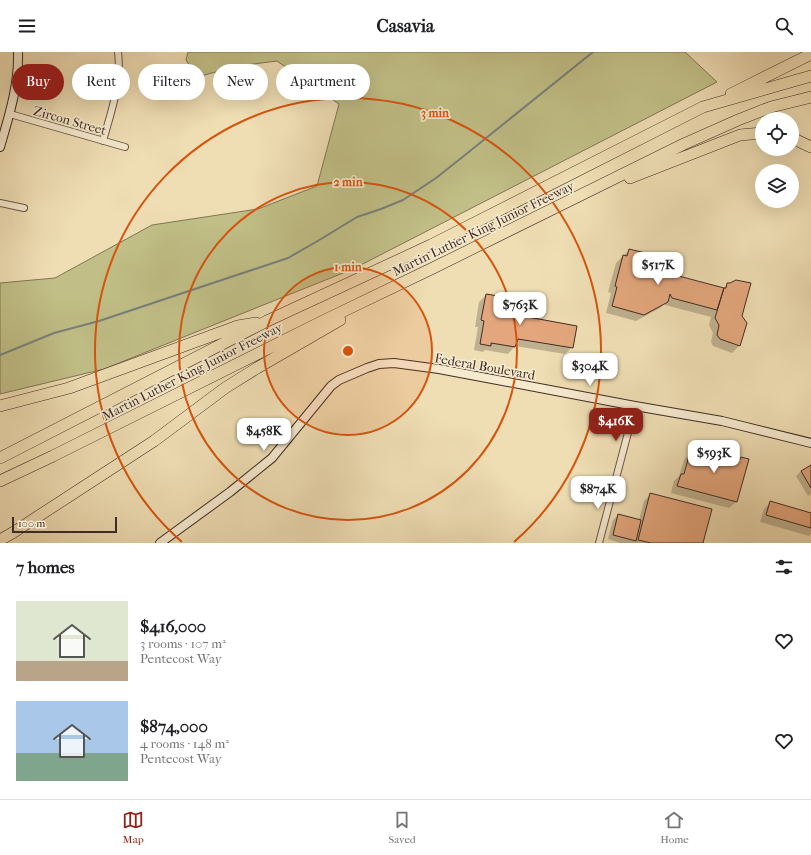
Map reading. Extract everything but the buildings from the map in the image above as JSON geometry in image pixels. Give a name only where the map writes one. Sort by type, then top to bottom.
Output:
[{"type":"highway","points":[[703,107],[811,54]]},
{"type":"highway","name":"Martin Luther King Junior Freeway","points":[[0,458],[267,321],[432,245],[703,107],[811,76]]},
{"type":"highway","name":"Martin Luther King Junior Freeway","points":[[0,481],[684,144],[771,107],[811,98]]},
{"type":"highway","points":[[556,207],[740,136],[755,134]]},
{"type":"highway","points":[[799,141],[811,147]]},
{"type":"highway","points":[[0,540],[154,441],[225,388],[257,368],[433,268]]},
{"type":"highway","points":[[0,406],[69,388],[238,326],[267,321]]},
{"type":"main road","points":[[0,147],[10,114],[19,69],[18,52]]},
{"type":"main road","name":"Federal Boulevard","points":[[160,543],[230,492],[272,458],[331,386],[339,380],[379,364],[394,363],[439,369],[722,421],[811,443]]},
{"type":"street","points":[[103,141],[118,82],[120,65],[118,52]]},
{"type":"street","name":"Zircon Street","points":[[10,114],[125,147]]},
{"type":"street","points":[[0,202],[24,208]]},
{"type":"street","points":[[599,543],[635,406]]},
{"type":"shaded area","points":[[188,52],[685,52],[717,82],[353,269],[104,369],[0,394],[0,283],[55,278],[152,225],[258,209],[317,186],[339,104],[333,100],[370,100],[370,64],[281,64],[277,61],[254,64],[213,64],[213,73],[205,75],[205,64],[189,64],[186,60]]},
{"type":"waterway","points":[[0,355],[54,333],[99,321],[288,258],[357,217],[403,200],[436,178],[593,52]]}]
